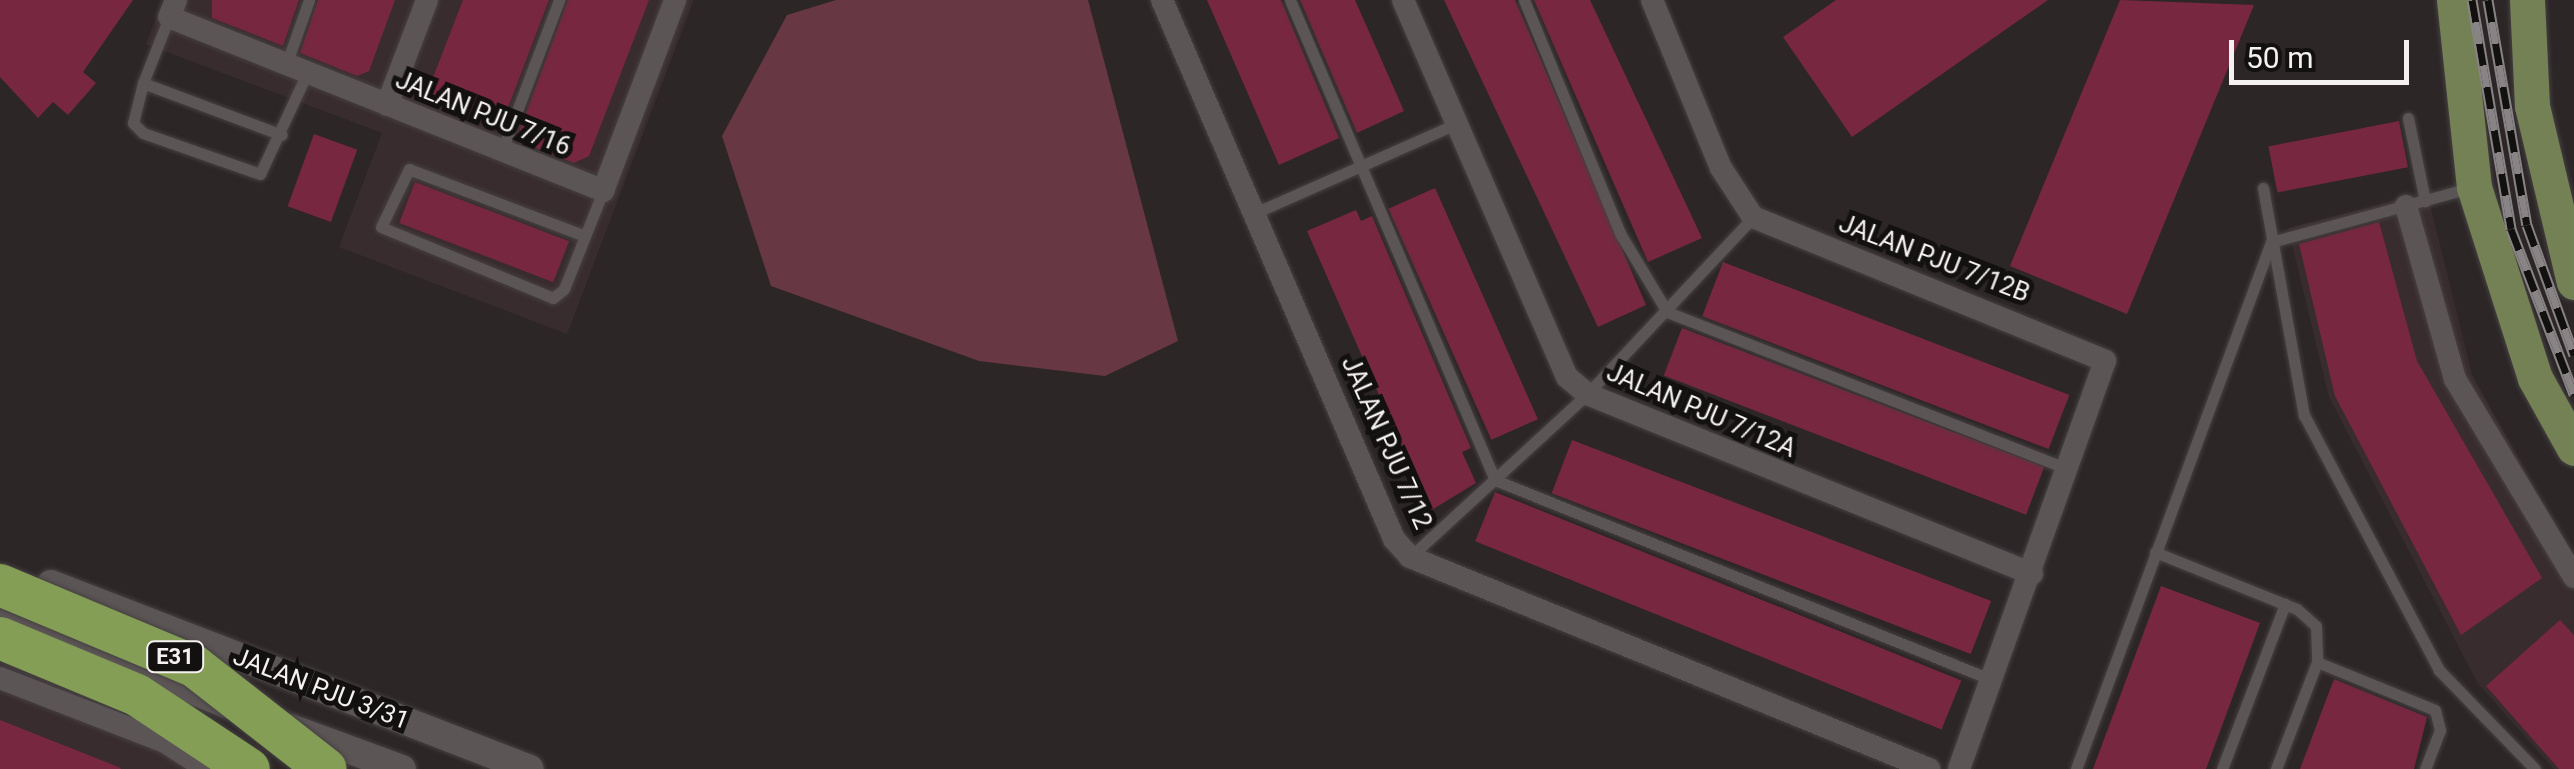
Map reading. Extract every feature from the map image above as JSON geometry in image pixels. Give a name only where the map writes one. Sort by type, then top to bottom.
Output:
[{"type":"highway","name":"E31","points":[[0,586],[194,666],[326,769]]},
{"type":"highway","name":"E31","points":[[0,638],[137,695],[249,769]]},
{"type":"main road","points":[[2454,0],[2474,187],[2535,378],[2574,448]]},
{"type":"main road","points":[[2528,0],[2535,123],[2574,282]]},
{"type":"street","points":[[387,105],[427,0]]},
{"type":"street","points":[[603,191],[675,0]]},
{"type":"street","name":"JALAN PJU 7/12","points":[[1162,0],[1257,212],[1394,540],[1410,557],[1929,769]]},
{"type":"street","name":"JALAN PJU 7/12A","points":[[1403,0],[1568,376],[1587,394],[2032,574]]},
{"type":"street","points":[[1652,0],[1721,168],[1753,217]]},
{"type":"street","name":"JALAN PJU 7/16","points":[[172,8],[296,69],[603,191]]},
{"type":"street","points":[[2415,203],[2455,379],[2574,577]]},
{"type":"street","name":"JALAN PJU 7/12B","points":[[1753,217],[2094,351],[2106,374],[2032,574]]},
{"type":"street","name":"JALAN PJU 3/31","points":[[0,564],[530,769]]},
{"type":"street","points":[[1959,769],[2032,574]]},
{"type":"street","name":"JALAN PJU 3/31","points":[[0,614],[402,769]]},
{"type":"street","points":[[0,678],[165,742],[207,769]]},
{"type":"lane","points":[[172,8],[143,83],[133,123],[143,134],[260,174],[282,135],[309,0]]},
{"type":"lane","points":[[501,153],[559,0]]},
{"type":"lane","points":[[1290,0],[1495,480],[1994,682]]},
{"type":"lane","points":[[1524,0],[1621,235],[1667,312],[2070,469]]},
{"type":"lane","points":[[143,83],[282,135]]},
{"type":"lane","points":[[2408,118],[2415,203]]},
{"type":"lane","points":[[1257,212],[1456,124]]},
{"type":"lane","points":[[585,236],[408,168],[381,227],[553,298],[585,236],[603,191]]},
{"type":"lane","points":[[2271,242],[2474,187]]},
{"type":"lane","points":[[2263,188],[2304,415],[2439,670],[2535,769]]},
{"type":"lane","points":[[1410,557],[1587,394],[1753,217]]},
{"type":"lane","points":[[2076,769],[2271,242]]},
{"type":"lane","points":[[2155,552],[2285,604],[2316,626],[2317,662],[2276,769]]},
{"type":"lane","points":[[2222,769],[2285,604]]},
{"type":"lane","points":[[2317,662],[2435,710],[2440,730],[2425,769]]},
{"type":"shaded area","points":[[163,0],[694,0],[567,334],[339,247],[382,133],[146,44]]},
{"type":"shaded area","points":[[836,0],[1088,0],[1178,341],[1105,376],[979,361],[771,286],[722,136],[787,15]]},
{"type":"shaded area","points":[[2427,193],[2472,374],[2574,560],[2574,769],[2554,769],[2477,682],[2329,397],[2288,228]]},
{"type":"shaded area","points":[[0,630],[251,769],[0,769]]},
{"type":"building","points":[[0,0],[133,0],[83,72],[96,83],[68,115],[53,102],[38,118],[0,77]]},
{"type":"building","points":[[212,0],[299,0],[283,46],[212,18]]},
{"type":"building","points":[[318,0],[395,0],[369,71],[357,76],[300,53]]},
{"type":"building","points":[[463,0],[549,0],[500,129],[427,93]]},
{"type":"building","points":[[568,0],[649,0],[589,156],[574,163],[516,140]]},
{"type":"building","points":[[1207,0],[1281,0],[1339,138],[1279,165]]},
{"type":"building","points":[[1300,0],[1355,0],[1404,111],[1357,133]]},
{"type":"building","points":[[1444,0],[1515,0],[1646,305],[1598,327]]},
{"type":"building","points":[[1534,0],[1590,0],[1702,238],[1648,262]]},
{"type":"building","points":[[1836,0],[2048,0],[1852,137],[1783,37]]},
{"type":"building","points":[[2120,0],[2254,5],[2127,314],[2010,266]]},
{"type":"building","points":[[2399,121],[2408,167],[2277,193],[2268,146]]},
{"type":"building","points":[[314,134],[357,150],[331,222],[288,206]]},
{"type":"building","points":[[415,182],[569,241],[553,282],[399,223]]},
{"type":"building","points":[[1435,188],[1538,419],[1491,440],[1388,209]]},
{"type":"building","points":[[1356,210],[1361,221],[1372,216],[1471,448],[1462,452],[1476,483],[1430,511],[1307,231]]},
{"type":"building","points":[[2379,222],[2417,361],[2542,578],[2461,635],[2335,396],[2299,244]]},
{"type":"building","points":[[1723,262],[2069,395],[2049,449],[1702,316]]},
{"type":"building","points":[[1682,328],[2044,467],[2026,515],[1664,376]]},
{"type":"building","points":[[1572,440],[1991,601],[1971,654],[1552,493]]},
{"type":"building","points":[[1495,492],[1961,680],[1942,730],[1475,541]]},
{"type":"building","points":[[2161,586],[2260,623],[2206,769],[2093,769]]},
{"type":"building","points":[[2560,620],[2574,635],[2574,769],[2559,769],[2486,686]]},
{"type":"building","points":[[2334,679],[2427,717],[2414,769],[2300,769]]},
{"type":"building","points":[[0,720],[121,768],[0,769]]},
{"type":"railway","points":[[2472,0],[2511,229],[2574,394]]},
{"type":"railway","points":[[2488,0],[2527,225],[2574,355]]}]
